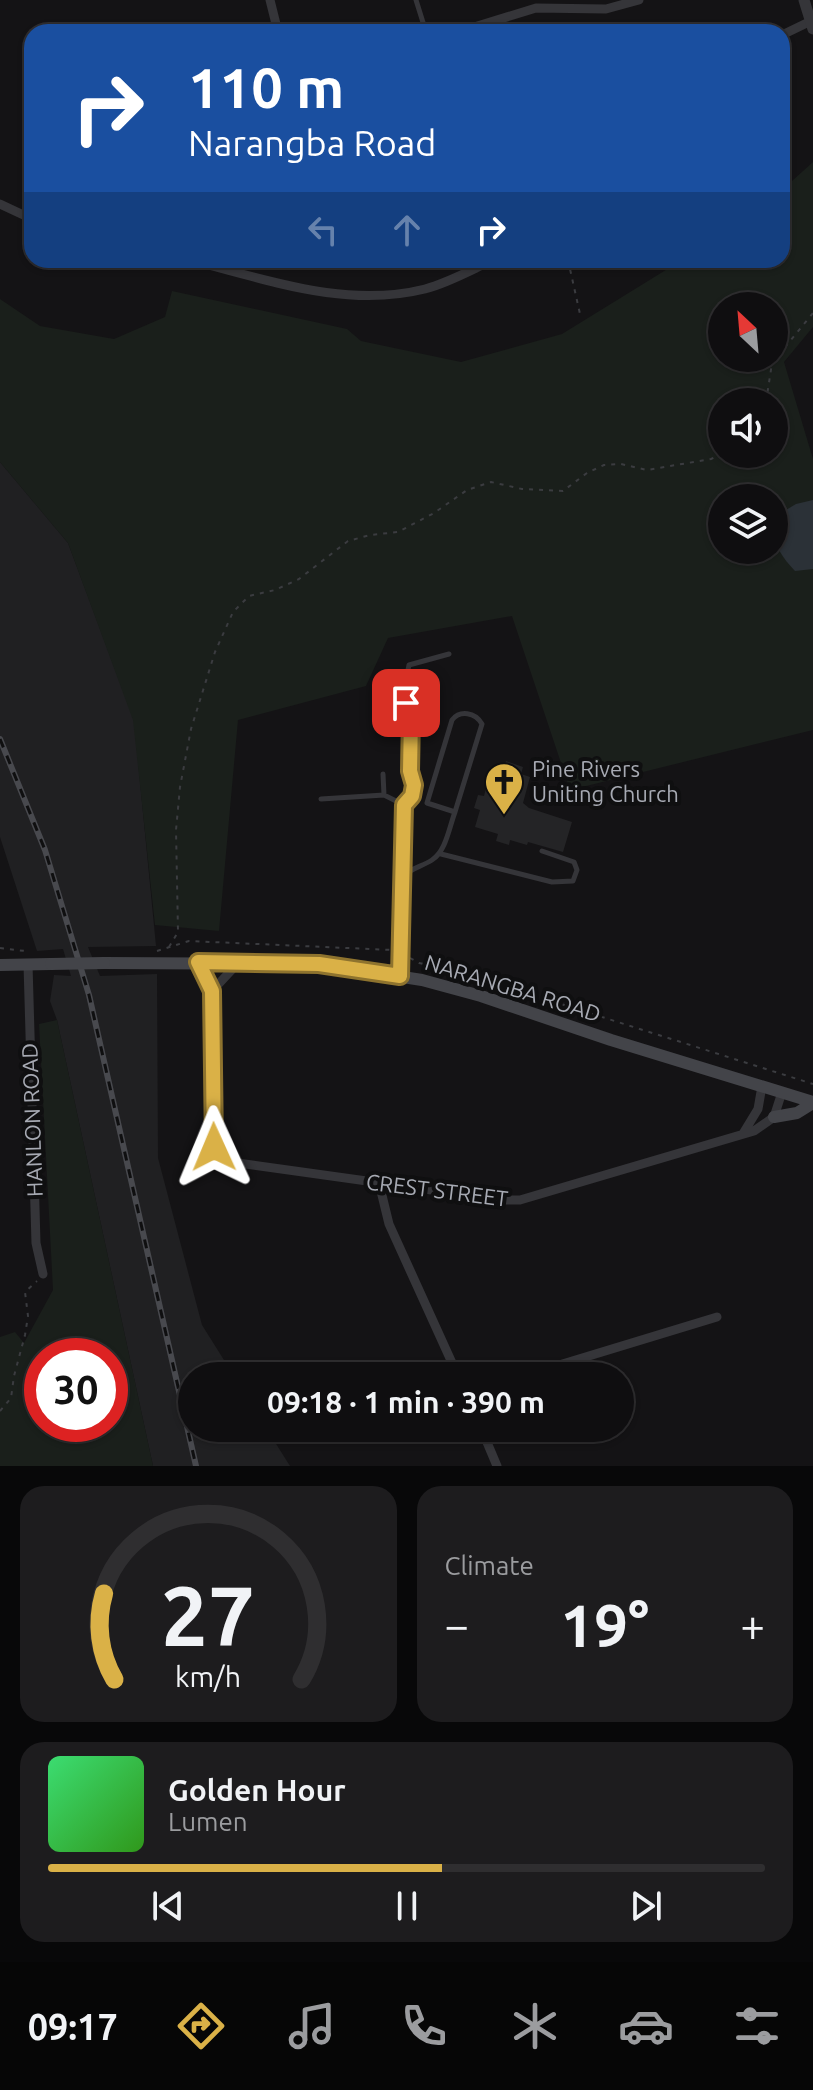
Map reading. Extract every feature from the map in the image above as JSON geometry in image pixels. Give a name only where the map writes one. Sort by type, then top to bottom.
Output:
[{"type":"main road","name":"NARANGBA ROAD","points":[[0,965],[28,958],[51,964],[239,962],[338,965],[458,989],[813,1103]]},
{"type":"main road","points":[[774,1117],[797,1113],[813,1103]]},
{"type":"street","points":[[270,0],[276,24]]},
{"type":"street","points":[[484,24],[536,8],[606,9],[639,0]]},
{"type":"street","points":[[790,32],[812,25],[804,0]]},
{"type":"street","points":[[0,204],[24,215]]},
{"type":"street","points":[[222,268],[313,291],[374,296],[428,288],[474,268]]},
{"type":"street","name":"HANLON ROAD","points":[[28,958],[36,1243],[43,1274]]},
{"type":"street","points":[[198,962],[212,991],[239,962]]},
{"type":"street","name":"CREST STREET","points":[[212,991],[213,1139],[218,1156],[231,1162],[520,1200],[754,1131],[774,1117]]},
{"type":"street","points":[[744,1132],[758,1109],[762,1086]]},
{"type":"street","points":[[774,1117],[782,1092]]},
{"type":"street","points":[[379,1183],[389,1224],[452,1362]]},
{"type":"street","points":[[569,1362],[717,1317]]},
{"type":"street","points":[[487,1442],[497,1466]]},
{"type":"lane","points":[[416,0],[424,24]]},
{"type":"lane","points":[[400,976],[404,805],[412,796],[414,785],[410,771],[411,717],[404,689],[409,665],[449,654]]},
{"type":"lane","points":[[402,877],[441,854],[455,812],[482,724],[473,715],[458,715],[452,720],[427,803],[455,812]]},
{"type":"lane","points":[[383,774],[384,795]]},
{"type":"lane","points":[[321,799],[384,795],[404,805]]},
{"type":"lane","points":[[441,854],[552,882],[567,883],[575,879],[577,867],[574,862],[542,851]]},
{"type":"path","points":[[570,268],[580,314]]},
{"type":"path","points":[[768,388],[772,363],[813,313]]},
{"type":"path","points":[[390,950],[185,941],[169,947],[178,932],[176,830],[191,729],[215,652],[233,612],[249,596],[299,579],[348,541],[398,532],[434,513],[467,490],[491,482],[522,489],[563,491],[604,465],[621,464],[647,470],[708,460]]},
{"type":"path","points":[[178,932],[185,941]]},
{"type":"path","points":[[0,948],[28,958]]},
{"type":"path","points":[[379,958],[380,950]]},
{"type":"path","points":[[408,954],[419,963],[454,970],[813,1084]]},
{"type":"path","points":[[796,1085],[798,1079]]},
{"type":"path","points":[[0,1411],[11,1398],[25,1335],[28,1316],[25,1292],[43,1274]]},
{"type":"shaded area","points":[[813,162],[813,327],[788,357],[788,292],[708,292],[708,372],[787,372],[813,459],[813,730],[570,790],[512,616],[388,638],[366,686],[238,720],[219,931],[155,925],[133,720],[68,543],[0,462],[0,299],[40,326],[114,339],[165,317],[172,291],[347,329],[361,341],[461,362],[562,334],[669,268],[790,268],[790,183]]},
{"type":"shaded area","points":[[0,462],[68,543],[134,720],[156,946],[88,947],[100,976],[157,974],[158,1158],[202,1325],[225,1362],[178,1362],[178,1442],[275,1442],[290,1466],[153,1466],[128,1338],[125,1338],[57,1020],[50,1001],[54,975],[71,976],[63,949],[37,951],[0,837]]},
{"type":"shaded area","points":[[813,500],[813,569],[795,571],[788,563],[788,509]]},
{"type":"shaded area","points":[[57,1020],[125,1338],[27,1338],[53,1290],[39,1024]]},
{"type":"shaded area","points":[[15,1332],[24,1343],[24,1442],[128,1442],[128,1350],[153,1466],[0,1466],[0,1337]]},
{"type":"building","points":[[506,761],[523,767],[521,774],[530,777],[523,803],[529,808],[572,822],[563,852],[528,842],[527,845],[510,840],[509,845],[496,841],[498,834],[475,827],[480,810],[474,808],[478,795],[484,796],[489,776],[504,768]]},
{"type":"railway","points":[[0,739],[45,850],[89,995],[196,1466]]},
{"type":"place","name":"Pine Rivers Uniting Church","points":[[504,816]]},
{"type":"route","points":[[214,1147],[212,991],[198,962],[319,964],[400,976],[404,805],[412,796],[414,785],[410,771],[411,717],[406,703]]}]
